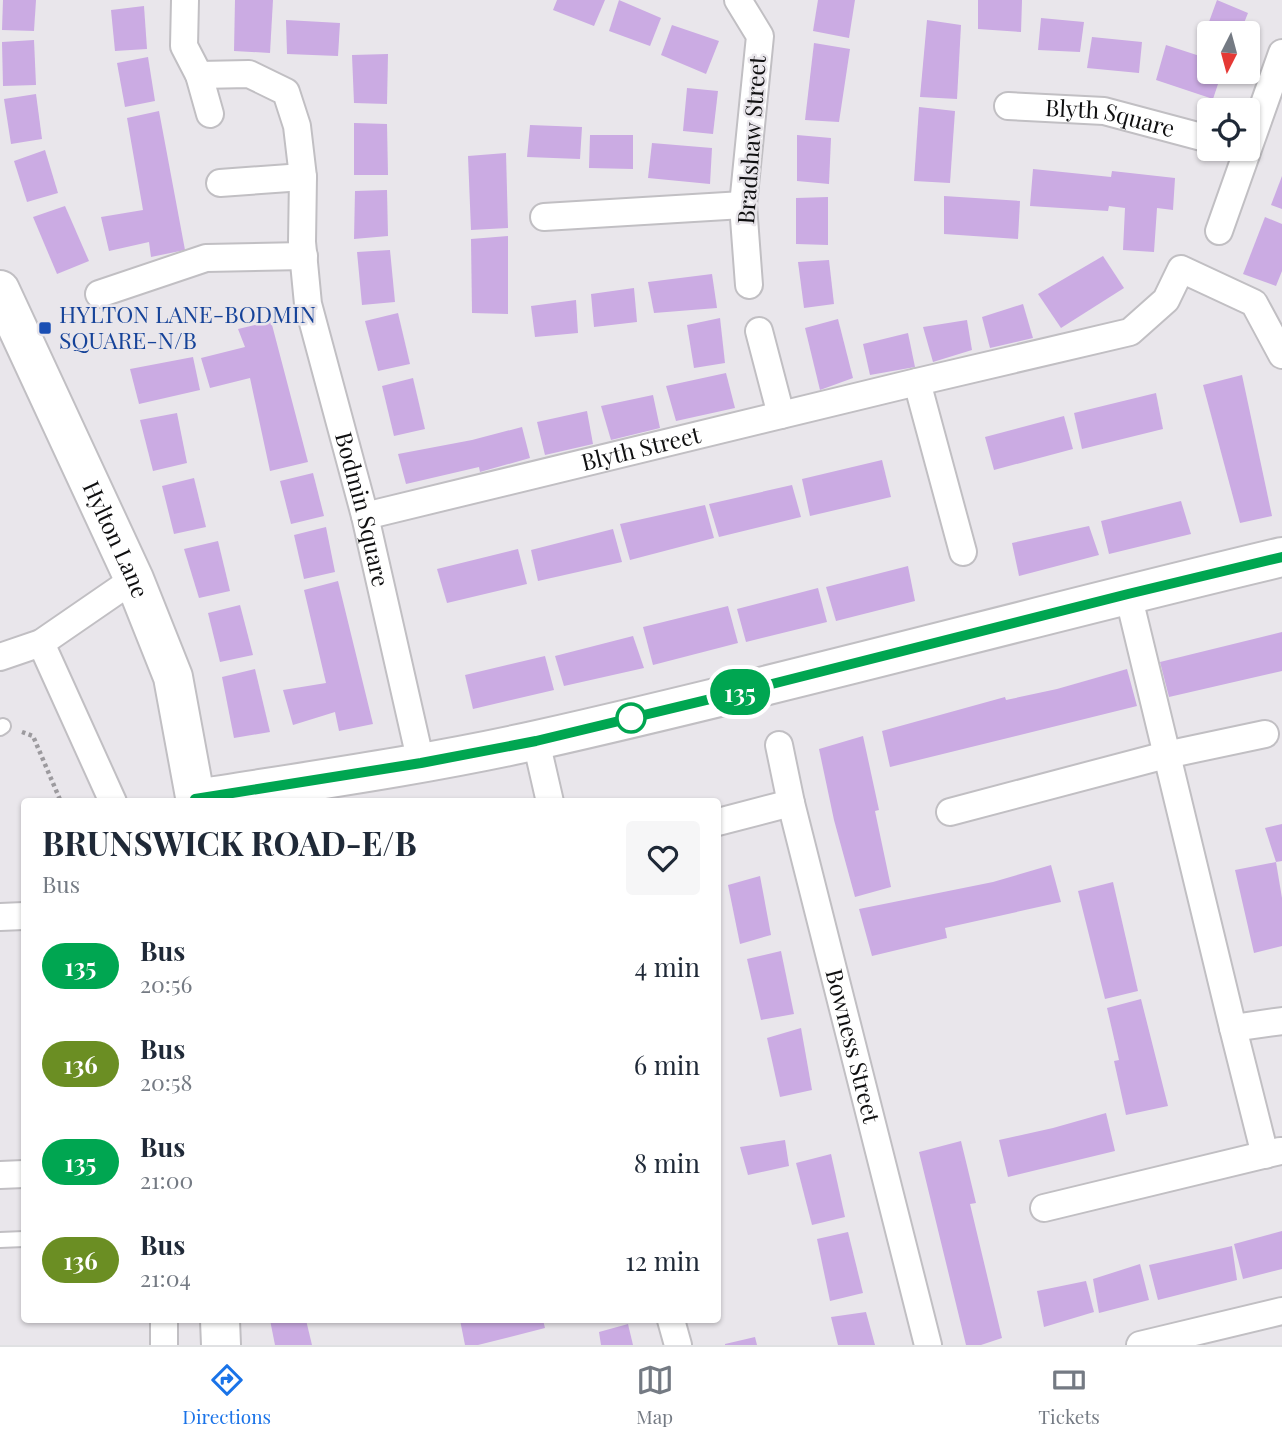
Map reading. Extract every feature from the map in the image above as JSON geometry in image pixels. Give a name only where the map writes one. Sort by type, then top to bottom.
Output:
[{"type":"street","points":[[185,0],[184,47],[199,75],[210,114]]},
{"type":"street","name":"Bradshaw Street","points":[[738,0],[761,36],[743,205],[749,285]]},
{"type":"street","points":[[1219,231],[1282,54]]},
{"type":"street","name":"Bodmin Square","points":[[199,75],[249,74],[286,92],[297,126],[303,177],[304,256],[308,304],[365,516],[421,763]]},
{"type":"street","name":"Blyth Square","points":[[1008,106],[1104,111],[1197,136]]},
{"type":"street","points":[[220,183],[303,177]]},
{"type":"street","points":[[544,217],[743,205]]},
{"type":"street","points":[[99,294],[206,258],[304,256]]},
{"type":"street","name":"Blyth Street","points":[[365,516],[1130,332],[1166,300],[1181,269],[1254,303],[1282,355]]},
{"type":"street","name":"Hylton Lane","points":[[0,290],[134,579],[173,677],[196,798]]},
{"type":"street","points":[[759,331],[781,415]]},
{"type":"street","points":[[917,382],[963,552]]},
{"type":"street","points":[[208,798],[536,741],[1282,557]]},
{"type":"street","points":[[0,657],[41,643],[134,579]]},
{"type":"street","points":[[1044,1208],[1274,1153],[1233,1028],[1128,594]]},
{"type":"street","points":[[41,643],[111,798]]},
{"type":"street","points":[[950,812],[1166,755],[1265,734]]},
{"type":"street","points":[[536,741],[549,798]]},
{"type":"street","name":"Bowness Street","points":[[779,745],[791,803],[928,1345]]},
{"type":"street","points":[[721,820],[791,803]]},
{"type":"street","points":[[0,917],[21,916]]},
{"type":"street","points":[[1233,1028],[1282,1021]]},
{"type":"street","points":[[0,1175],[21,1174]]},
{"type":"street","points":[[1140,1345],[1282,1311]]},
{"type":"street","points":[[164,1323],[164,1345]]},
{"type":"street","points":[[220,1323],[221,1345]]},
{"type":"street","points":[[672,1323],[678,1345]]},
{"type":"lane","points":[[0,1240],[21,1239]]},
{"type":"path","points":[[2,727],[33,736],[59,798]]},
{"type":"building","points":[[3,0],[36,0],[34,31],[2,30]]},
{"type":"building","points":[[235,0],[273,0],[270,53],[234,51]]},
{"type":"building","points":[[557,0],[605,0],[594,26],[553,10]]},
{"type":"building","points":[[619,0],[661,18],[650,46],[609,31]]},
{"type":"building","points":[[818,0],[855,0],[849,38],[813,31]]},
{"type":"building","points":[[978,0],[1022,0],[1021,32],[978,29]]},
{"type":"building","points":[[1217,0],[1248,13],[1245,21],[1209,21]]},
{"type":"building","points":[[144,6],[147,49],[115,51],[111,10]]},
{"type":"building","points":[[1041,18],[1084,22],[1080,52],[1038,50]]},
{"type":"building","points":[[286,20],[340,23],[338,56],[287,54]]},
{"type":"building","points":[[927,20],[961,25],[957,99],[920,97]]},
{"type":"building","points":[[672,25],[719,41],[706,74],[661,55]]},
{"type":"building","points":[[1092,37],[1142,42],[1139,73],[1087,68]]},
{"type":"building","points":[[34,40],[36,85],[3,86],[2,42]]},
{"type":"building","points":[[814,43],[850,49],[839,122],[805,120]]},
{"type":"building","points":[[1166,45],[1197,55],[1197,84],[1218,84],[1213,98],[1210,98],[1156,80]]},
{"type":"building","points":[[388,54],[387,104],[354,103],[352,55]]},
{"type":"building","points":[[148,57],[155,101],[125,107],[117,63]]},
{"type":"building","points":[[687,88],[718,91],[713,134],[683,131]]},
{"type":"building","points":[[36,94],[42,139],[11,144],[4,99]]},
{"type":"building","points":[[919,107],[955,111],[950,183],[914,181]]},
{"type":"building","points":[[159,111],[185,250],[151,257],[149,242],[109,251],[101,217],[143,210],[127,118]]},
{"type":"building","points":[[354,123],[387,124],[388,175],[354,175]]},
{"type":"building","points":[[530,125],[582,127],[580,159],[527,157]]},
{"type":"building","points":[[590,135],[633,135],[633,169],[589,168]]},
{"type":"building","points":[[797,135],[831,138],[829,184],[797,181]]},
{"type":"building","points":[[652,143],[712,148],[710,184],[648,178]]},
{"type":"building","points":[[45,150],[58,193],[27,202],[14,161]]},
{"type":"building","points":[[506,153],[508,228],[471,230],[468,156]]},
{"type":"building","points":[[1033,169],[1111,177],[1112,171],[1175,178],[1173,210],[1157,208],[1154,252],[1123,250],[1125,208],[1109,206],[1108,211],[1030,206]]},
{"type":"building","points":[[1282,176],[1282,209],[1271,205]]},
{"type":"building","points":[[387,190],[388,236],[354,239],[355,191]]},
{"type":"building","points":[[944,196],[1020,201],[1018,239],[944,234]]},
{"type":"building","points":[[828,197],[828,245],[796,244],[796,198]]},
{"type":"building","points":[[65,206],[89,261],[57,274],[33,217]]},
{"type":"building","points":[[1265,217],[1282,224],[1282,271],[1276,286],[1243,274]]},
{"type":"building","points":[[508,236],[508,314],[472,313],[471,239]]},
{"type":"building","points":[[390,250],[395,302],[362,305],[357,252]]},
{"type":"building","points":[[1103,256],[1124,288],[1061,328],[1038,294]]},
{"type":"building","points":[[829,260],[834,304],[804,308],[798,262]]},
{"type":"building","points":[[712,274],[717,308],[654,313],[648,282]]},
{"type":"building","points":[[634,288],[637,322],[594,327],[591,294]]},
{"type":"building","points":[[576,300],[578,333],[535,337],[531,306]]},
{"type":"building","points":[[1023,304],[1033,338],[990,348],[982,317]]},
{"type":"building","points":[[398,313],[410,364],[378,371],[365,321]]},
{"type":"building","points":[[720,318],[725,363],[694,368],[687,325]]},
{"type":"building","points":[[838,319],[853,378],[820,390],[805,328]]},
{"type":"building","points":[[967,320],[972,350],[933,362],[923,327]]},
{"type":"building","points":[[271,321],[308,462],[270,471],[250,378],[210,388],[201,358],[245,347],[238,329]]},
{"type":"building","points":[[908,333],[915,367],[870,375],[863,344]]},
{"type":"building","points":[[193,357],[200,390],[139,404],[130,369]]},
{"type":"building","points":[[726,373],[735,408],[676,421],[666,386]]},
{"type":"building","points":[[1242,375],[1272,516],[1240,523],[1203,385]]},
{"type":"building","points":[[413,378],[425,429],[394,436],[382,386]]},
{"type":"building","points":[[1156,393],[1163,429],[1082,449],[1074,413]]},
{"type":"building","points":[[653,395],[660,428],[611,440],[601,406]]},
{"type":"building","points":[[587,411],[593,444],[545,455],[537,422]]},
{"type":"building","points":[[177,413],[187,463],[153,471],[140,420]]},
{"type":"building","points":[[1064,416],[1073,449],[994,470],[985,437]]},
{"type":"building","points":[[522,427],[530,458],[480,472],[479,467],[406,484],[398,454]]},
{"type":"building","points":[[882,460],[891,497],[810,516],[802,479]]},
{"type":"building","points":[[313,473],[324,516],[291,524],[280,481]]},
{"type":"building","points":[[194,478],[206,527],[174,534],[162,486]]},
{"type":"building","points":[[792,485],[801,517],[719,537],[709,504]]},
{"type":"building","points":[[1181,501],[1191,534],[1109,554],[1101,521]]},
{"type":"building","points":[[705,505],[714,538],[630,560],[620,524]]},
{"type":"building","points":[[1089,526],[1099,555],[1019,576],[1012,543]]},
{"type":"building","points":[[326,527],[335,572],[304,579],[294,535]]},
{"type":"building","points":[[613,529],[622,562],[538,581],[531,550]]},
{"type":"building","points":[[218,541],[230,591],[199,598],[184,549]]},
{"type":"building","points":[[518,549],[527,584],[447,603],[437,569]]},
{"type":"building","points":[[908,566],[915,601],[836,621],[826,587]]},
{"type":"building","points":[[338,581],[373,724],[339,731],[335,712],[293,725],[283,690],[326,683],[304,590]]},
{"type":"building","points":[[818,588],[827,622],[746,642],[737,609]]},
{"type":"building","points":[[240,605],[253,655],[220,662],[208,613]]},
{"type":"building","points":[[728,606],[738,643],[653,665],[643,627]]},
{"type":"building","points":[[1282,632],[1282,671],[1169,697],[1160,662]]},
{"type":"building","points":[[633,636],[644,668],[564,686],[555,656]]},
{"type":"building","points":[[545,656],[554,690],[473,709],[465,675]]},
{"type":"building","points":[[255,669],[270,732],[234,738],[222,677]]},
{"type":"building","points":[[1127,669],[1137,706],[890,767],[882,731],[1005,697],[1006,700],[1057,689]]},
{"type":"building","points":[[863,736],[879,810],[875,811],[891,887],[855,897],[834,820],[819,749]]},
{"type":"building","points":[[1282,824],[1282,861],[1276,862],[1265,828]]},
{"type":"building","points":[[1276,862],[1282,898],[1282,946],[1254,953],[1235,870]]},
{"type":"building","points":[[1051,865],[1061,902],[945,928],[947,938],[872,956],[859,909],[993,882]]},
{"type":"building","points":[[760,876],[771,935],[740,944],[728,885]]},
{"type":"building","points":[[1113,882],[1138,991],[1105,999],[1078,891]]},
{"type":"building","points":[[781,951],[794,1014],[761,1020],[747,959]]},
{"type":"building","points":[[1141,999],[1168,1106],[1126,1115],[1114,1061],[1119,1060],[1107,1008]]},
{"type":"building","points":[[801,1028],[812,1090],[780,1097],[767,1038]]},
{"type":"building","points":[[1106,1113],[1115,1151],[1008,1177],[999,1140]]},
{"type":"building","points":[[785,1140],[789,1166],[748,1175],[740,1147]]},
{"type":"building","points":[[961,1141],[976,1203],[970,1204],[1002,1338],[981,1345],[966,1345],[919,1152]]},
{"type":"building","points":[[831,1154],[845,1217],[812,1225],[796,1163]]},
{"type":"building","points":[[1282,1231],[1282,1269],[1243,1279],[1234,1244]]},
{"type":"building","points":[[848,1232],[863,1293],[830,1301],[817,1239]]},
{"type":"building","points":[[1232,1246],[1237,1280],[1158,1300],[1149,1265]]},
{"type":"building","points":[[1140,1264],[1149,1300],[1099,1313],[1093,1279]]},
{"type":"building","points":[[1086,1281],[1094,1312],[1044,1327],[1037,1291]]},
{"type":"building","points":[[866,1312],[875,1345],[838,1345],[831,1317]]},
{"type":"building","points":[[271,1323],[307,1323],[312,1345],[275,1345]]},
{"type":"building","points":[[461,1323],[544,1323],[545,1328],[478,1345],[465,1345]]},
{"type":"building","points":[[628,1324],[633,1345],[601,1345],[599,1332]]},
{"type":"building","points":[[755,1337],[757,1345],[725,1345],[725,1344]]},
{"type":"bus line","name":"135","points":[[201,798],[421,763],[536,741],[1282,557]]},
{"type":"place","name":"HYLTON LANE-BODMIN SQUARE-N/B","points":[[45,328]]}]
